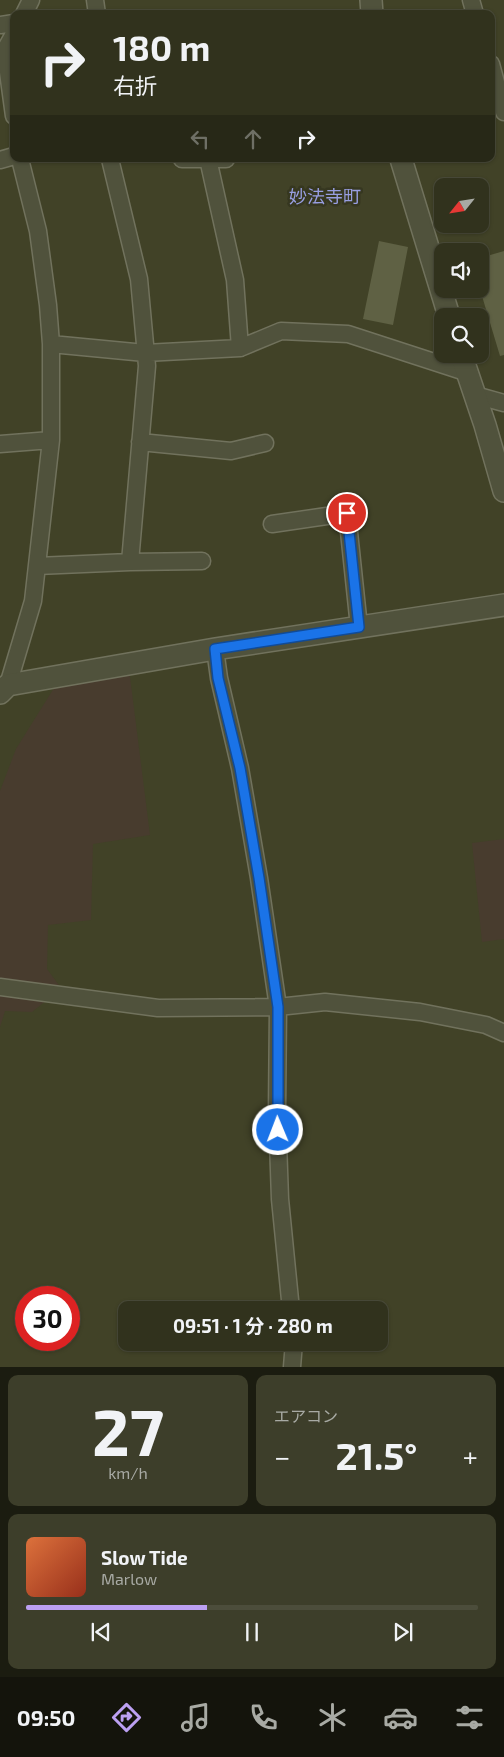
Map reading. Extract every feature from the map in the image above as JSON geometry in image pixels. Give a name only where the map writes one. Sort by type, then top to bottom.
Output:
[{"type":"street","points":[[10,41],[5,50],[10,87]]},
{"type":"street","points":[[496,76],[504,112]]},
{"type":"street","points":[[21,162],[38,230],[52,344],[51,440],[33,600],[4,689],[215,649],[504,605]]},
{"type":"street","points":[[111,162],[139,279],[146,366],[130,562]]},
{"type":"street","points":[[209,162],[235,280],[240,348]]},
{"type":"street","points":[[402,162],[447,308]]},
{"type":"street","points":[[52,344],[145,353],[240,348],[281,331],[348,334],[434,355]]},
{"type":"street","points":[[465,363],[504,491]]},
{"type":"street","points":[[475,395],[504,403]]},
{"type":"street","points":[[0,444],[51,440]]},
{"type":"street","points":[[140,442],[232,451],[265,443]]},
{"type":"street","points":[[272,524],[347,513],[359,627]]},
{"type":"street","points":[[37,566],[202,561]]},
{"type":"street","points":[[215,649],[218,678],[240,768],[278,1007],[277,1113],[280,1199],[290,1301]]},
{"type":"street","points":[[0,987],[158,1008],[278,1007],[326,1002],[420,1012],[486,1025],[504,1033]]},
{"type":"street","points":[[292,1367],[293,1351]]},
{"type":"shaded area","points":[[129,669],[150,835],[93,844],[91,920],[48,925],[47,969],[61,988],[0,983],[0,791],[16,749],[59,680]]},
{"type":"shaded area","points":[[504,839],[504,939],[482,942],[472,843]]},
{"type":"shaded area","points":[[0,987],[53,995],[32,1012],[5,1011],[0,1027]]},
{"type":"building","points":[[379,241],[408,247],[393,325],[363,319]]},
{"type":"building","points":[[504,251],[504,355],[500,356],[489,319],[489,308],[486,308],[483,298],[489,298],[489,255]]},
{"type":"district","name":"妙法寺町","points":[[325,197]]},
{"type":"route","points":[[278,1130],[278,1007],[240,768],[218,678],[215,649],[359,627],[347,513]]}]
